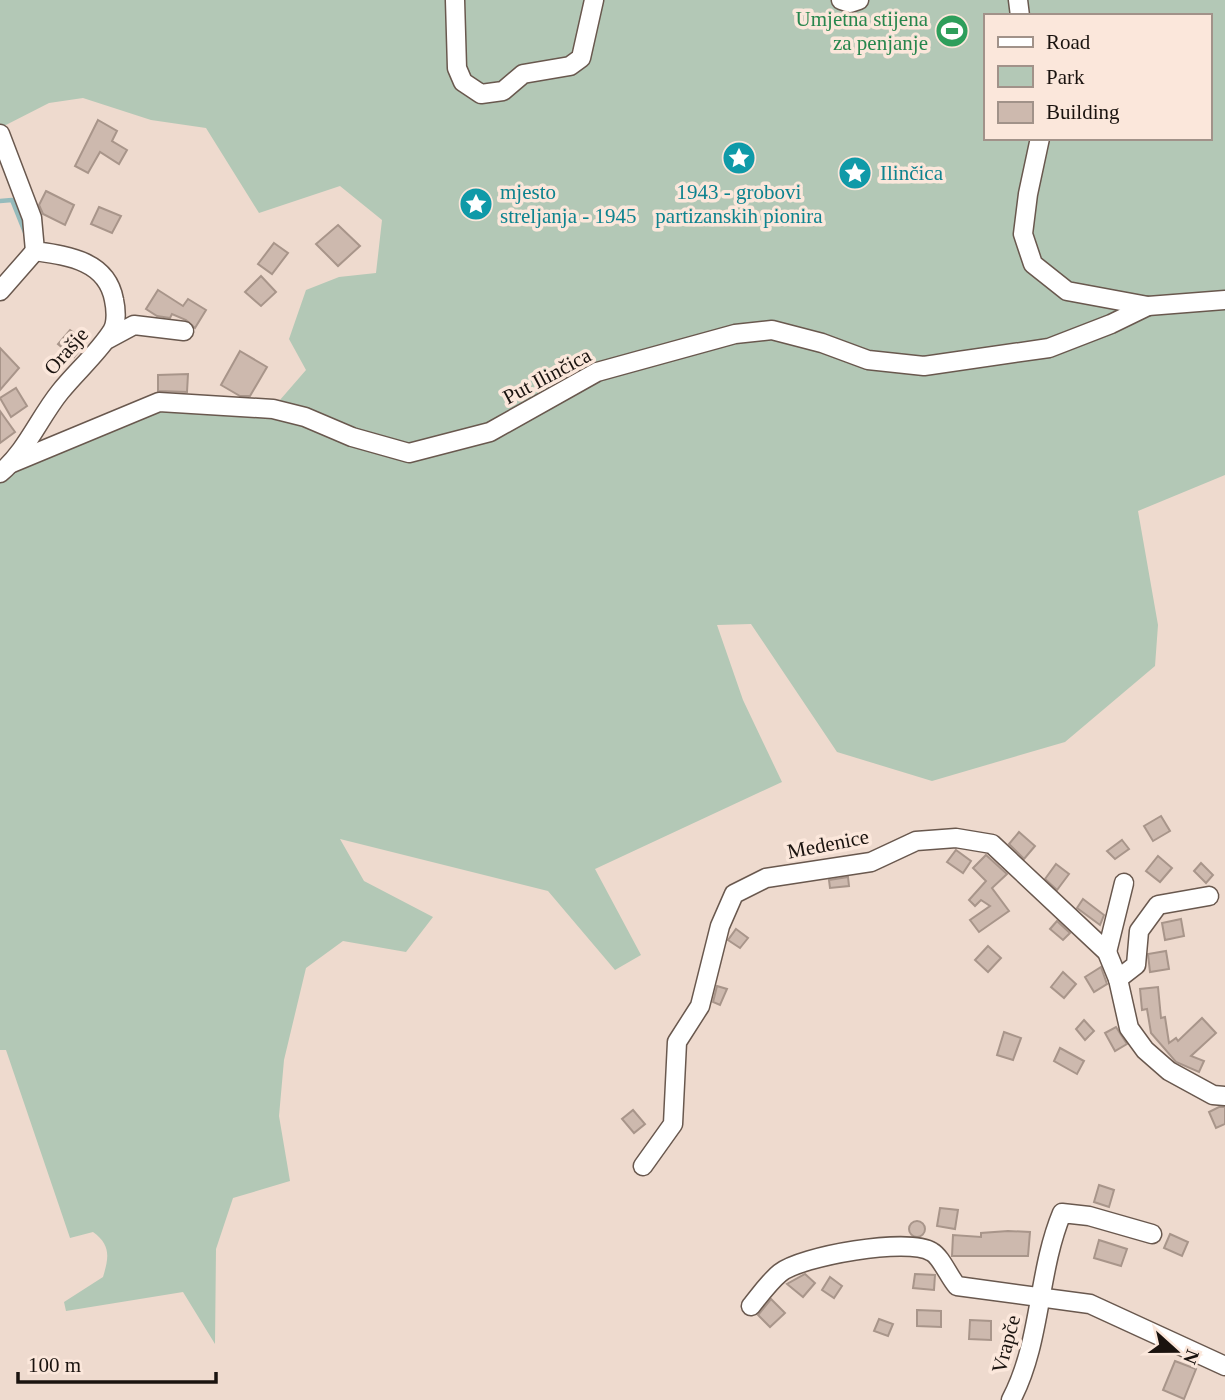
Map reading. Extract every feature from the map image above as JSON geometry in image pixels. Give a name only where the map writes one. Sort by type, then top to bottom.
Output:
[{"type":"street","points":[[455,0],[457,68],[463,82],[481,94],[503,90],[523,74],[570,66],[581,58],[594,0]]},
{"type":"street","points":[[841,0],[850,3],[859,0]]},
{"type":"street","points":[[0,134],[32,218],[35,251],[0,291]]},
{"type":"street","name":"Put Ilinčica","points":[[1040,140],[1023,234],[1033,264],[1067,291],[1132,300],[1148,306]]},
{"type":"street","name":"Orašje","points":[[6,468],[58,394],[114,328],[116,306],[108,278],[98,269],[67,256],[35,251]]},
{"type":"street","name":"Put Ilinčica","points":[[6,468],[159,402],[273,409],[305,417],[352,437],[409,453],[490,432],[597,372],[735,334],[772,330],[822,343],[868,360],[924,366],[1049,348],[1148,306],[1225,300]]},
{"type":"street","points":[[105,341],[134,325],[184,331]]},
{"type":"street","name":"Medenice","points":[[643,1166],[673,1124],[677,1042],[700,1006],[725,916],[734,894],[766,878],[871,862],[916,841],[956,838],[992,844],[1107,952],[1118,979],[1129,1028],[1145,1050],[1169,1071],[1213,1095],[1225,1096]]},
{"type":"street","points":[[1107,952],[1124,883]]},
{"type":"street","points":[[1118,979],[1136,965],[1139,931],[1158,905],[1209,896]]},
{"type":"street","name":"Vrapče","points":[[1011,1400],[1030,1351],[1042,1299],[1049,1244],[1062,1213],[1089,1216],[1152,1234]]},
{"type":"street","points":[[751,1306],[781,1272],[815,1257],[847,1254],[882,1246],[916,1246],[935,1252],[957,1286],[1090,1304],[1225,1366]]},
{"type":"green space","points":[[0,0],[1225,0],[1225,475],[1138,511],[1158,625],[1155,666],[1065,742],[932,781],[837,752],[751,624],[717,625],[743,700],[782,782],[595,869],[641,955],[615,970],[548,891],[340,839],[364,881],[433,917],[406,952],[343,941],[306,968],[284,1060],[279,1116],[290,1181],[233,1198],[216,1249],[215,1344],[183,1292],[66,1311],[64,1302],[103,1277],[107,1263],[106,1247],[93,1232],[70,1238],[6,1050],[0,1050],[0,476],[15,467],[112,432],[159,402],[273,408],[306,370],[289,339],[306,290],[339,277],[376,273],[382,220],[340,186],[259,213],[206,128],[151,120],[83,98],[49,103],[0,128]]},
{"type":"building","points":[[98,120],[117,131],[112,141],[127,150],[119,164],[100,152],[88,173],[75,166]]},
{"type":"building","points":[[46,191],[74,205],[65,225],[43,214],[39,205]]},
{"type":"building","points":[[99,207],[121,216],[112,233],[91,224]]},
{"type":"building","points":[[338,225],[360,246],[338,266],[316,244]]},
{"type":"building","points":[[274,243],[288,253],[272,274],[258,264]]},
{"type":"building","points":[[261,276],[276,292],[261,306],[245,292]]},
{"type":"building","points":[[158,290],[183,306],[188,299],[206,310],[195,328],[186,320],[172,314],[170,318],[157,316],[146,309]]},
{"type":"building","points":[[70,330],[86,342],[74,357],[58,344]]},
{"type":"building","points":[[0,348],[19,368],[0,390]]},
{"type":"building","points":[[240,351],[267,367],[250,396],[240,396],[221,385]]},
{"type":"building","points":[[188,374],[187,392],[158,391],[158,375]]},
{"type":"building","points":[[16,388],[27,406],[11,417],[0,398]]},
{"type":"building","points":[[0,411],[15,432],[0,443]]},
{"type":"building","points":[[1161,816],[1170,831],[1153,841],[1144,826]]},
{"type":"building","points":[[1019,832],[1035,846],[1024,859],[1009,844]]},
{"type":"building","points":[[1122,840],[1129,849],[1115,859],[1107,851]]},
{"type":"building","points":[[956,850],[971,861],[963,873],[947,862]]},
{"type":"building","points":[[986,855],[1007,874],[992,888],[1009,911],[979,932],[970,920],[990,906],[981,900],[975,906],[969,900],[986,881],[973,868]]},
{"type":"building","points":[[1158,856],[1172,868],[1160,882],[1146,871]]},
{"type":"building","points":[[1201,863],[1213,875],[1206,883],[1194,871]]},
{"type":"building","points":[[1056,864],[1069,874],[1057,890],[1045,879]]},
{"type":"building","points":[[848,877],[849,886],[830,888],[829,880]]},
{"type":"building","points":[[1083,899],[1104,915],[1100,925],[1077,908]]},
{"type":"building","points":[[1181,919],[1184,936],[1165,940],[1162,923]]},
{"type":"building","points":[[1057,921],[1070,933],[1063,940],[1050,929]]},
{"type":"building","points":[[736,929],[748,938],[740,948],[728,940]]},
{"type":"building","points":[[988,946],[1001,958],[988,972],[975,960]]},
{"type":"building","points":[[1166,951],[1169,969],[1150,972],[1148,954]]},
{"type":"building","points":[[1101,967],[1107,984],[1094,992],[1085,977]]},
{"type":"building","points":[[1063,972],[1076,984],[1064,998],[1051,987]]},
{"type":"building","points":[[717,986],[727,989],[720,1005],[713,1002]]},
{"type":"building","points":[[1158,987],[1161,1018],[1165,1017],[1169,1043],[1176,1038],[1178,1041],[1202,1018],[1216,1033],[1191,1056],[1204,1061],[1199,1072],[1176,1062],[1151,1033],[1147,1009],[1142,1010],[1140,989]]},
{"type":"building","points":[[1084,1020],[1094,1031],[1085,1040],[1076,1029]]},
{"type":"building","points":[[1116,1027],[1127,1044],[1115,1051],[1105,1033]]},
{"type":"building","points":[[1004,1032],[1021,1038],[1013,1060],[997,1055]]},
{"type":"building","points":[[1060,1048],[1084,1061],[1077,1074],[1054,1061]]},
{"type":"building","points":[[1225,1107],[1225,1124],[1216,1128],[1209,1112]]},
{"type":"building","points":[[633,1110],[645,1124],[634,1133],[622,1119]]},
{"type":"building","points":[[1099,1185],[1114,1190],[1109,1207],[1094,1202]]},
{"type":"building","points":[[940,1208],[958,1210],[955,1229],[937,1226]]},
{"type":"building","points":[[917,1221],[923,1223],[923,1235],[917,1237],[911,1235],[909,1229],[911,1223]]},
{"type":"building","points":[[1030,1232],[1028,1256],[952,1256],[953,1235],[981,1237],[981,1233]]},
{"type":"building","points":[[1170,1234],[1188,1242],[1182,1256],[1164,1248]]},
{"type":"building","points":[[1099,1240],[1127,1249],[1121,1266],[1094,1258]]},
{"type":"building","points":[[805,1274],[815,1283],[803,1297],[787,1284]]},
{"type":"building","points":[[915,1274],[935,1275],[934,1290],[913,1288]]},
{"type":"building","points":[[830,1277],[842,1286],[834,1298],[822,1290]]},
{"type":"building","points":[[771,1299],[785,1313],[770,1327],[758,1315]]},
{"type":"building","points":[[917,1310],[941,1311],[941,1327],[917,1326]]},
{"type":"building","points":[[879,1319],[893,1324],[888,1336],[874,1331]]},
{"type":"building","points":[[970,1320],[991,1321],[991,1340],[969,1339]]},
{"type":"building","points":[[1175,1361],[1196,1369],[1184,1399],[1163,1390]]},
{"type":"waterway","points":[[0,201],[12,200],[26,235]]},
{"type":"place","name":"Umjetna stijena za penjanje","points":[[952,31]]},
{"type":"place","name":"1943 - grobovi partizanskih pionira","points":[[739,158]]},
{"type":"place","name":"Ilinčica","points":[[855,173]]},
{"type":"place","name":"mjesto streljanja - 1945","points":[[476,204]]}]
